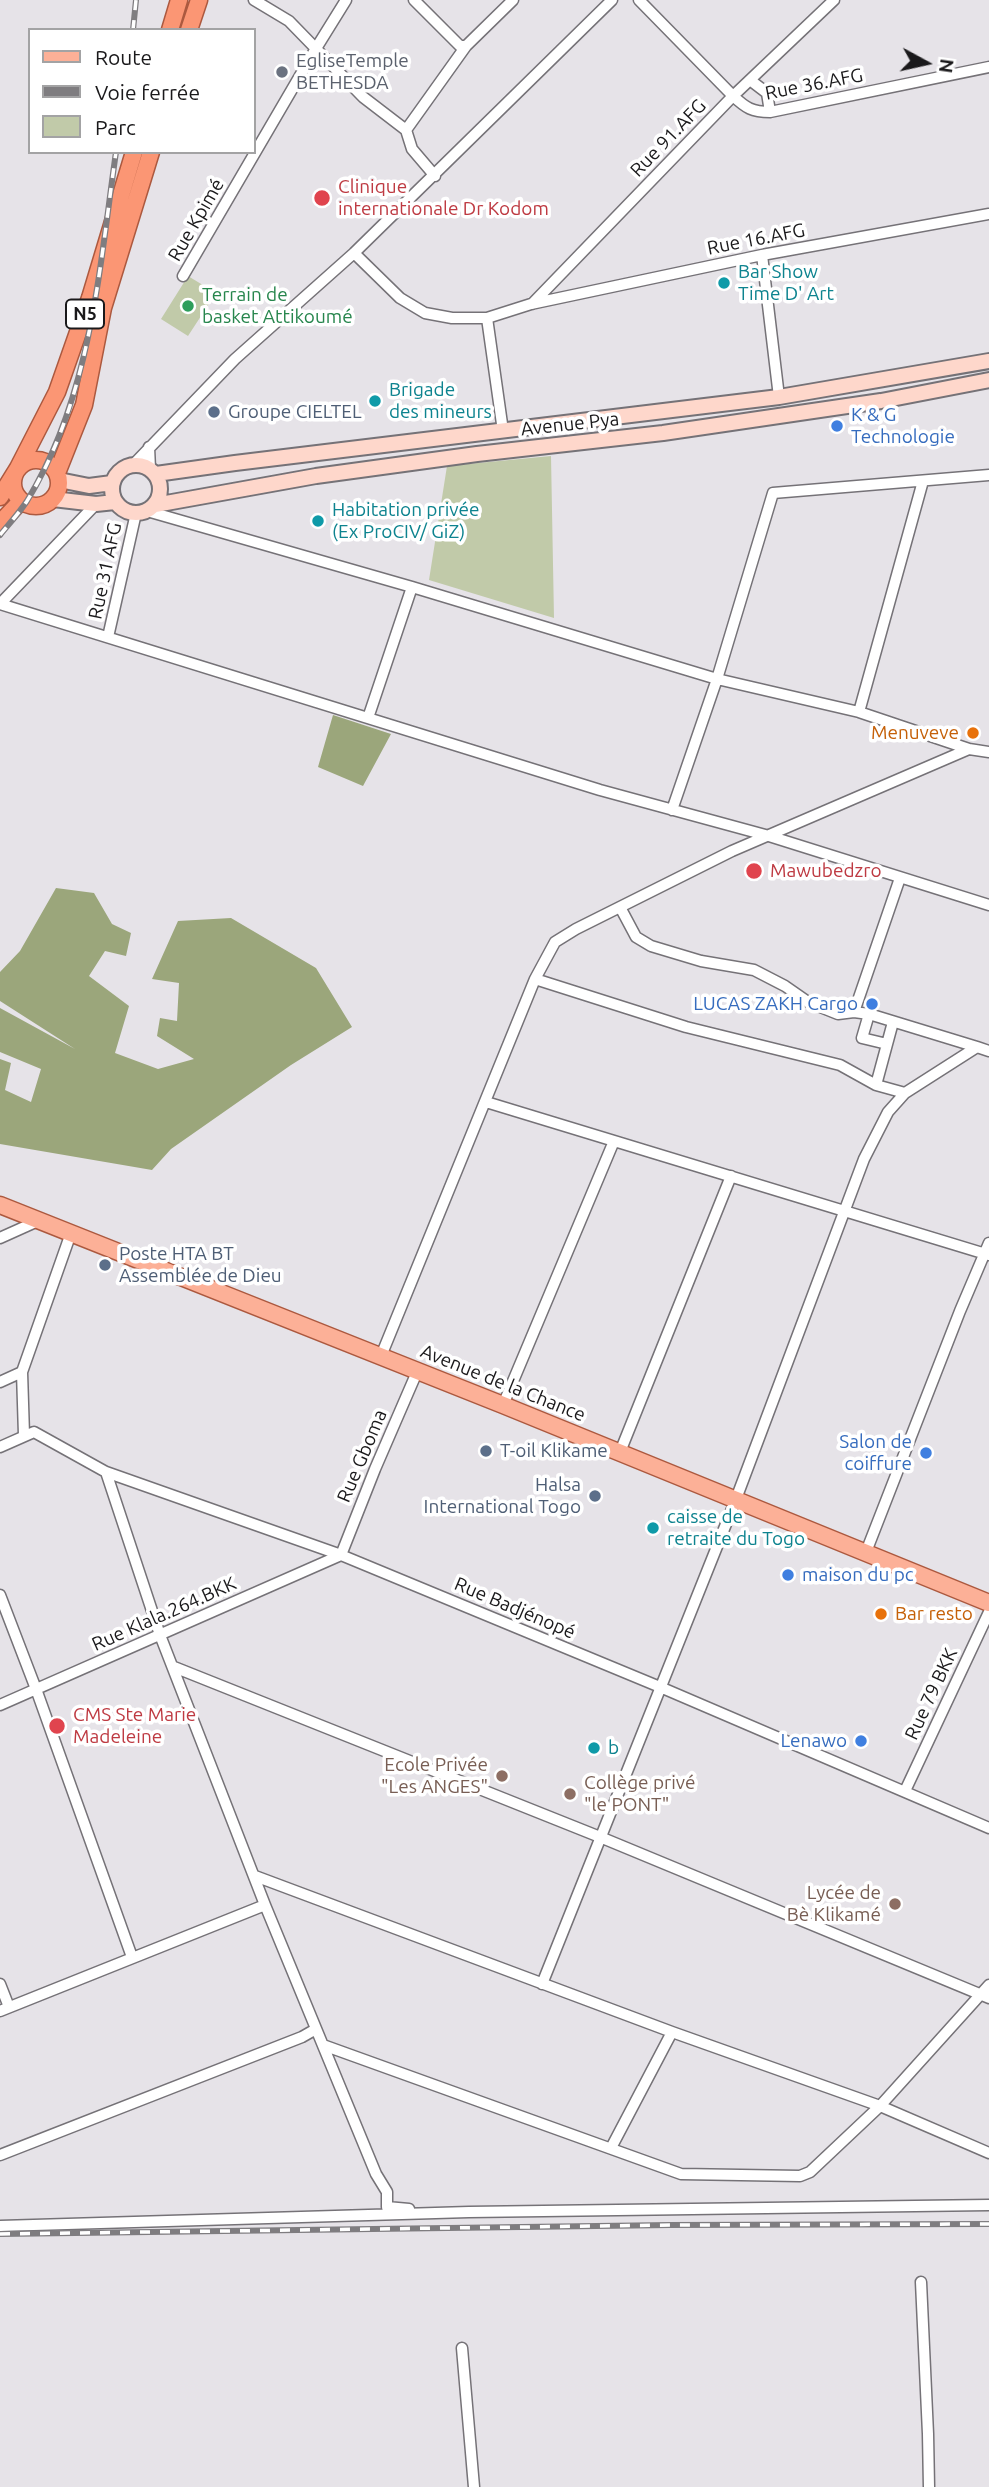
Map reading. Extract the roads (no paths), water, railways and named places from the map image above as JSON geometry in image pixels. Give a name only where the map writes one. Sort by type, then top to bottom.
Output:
[{"type":"highway","points":[[171,28],[179,0]]},
{"type":"highway","points":[[190,28],[199,0]]},
{"type":"highway","name":"N5","points":[[0,497],[57,392],[74,349],[133,154]]},
{"type":"highway","name":"N5","points":[[58,477],[84,405],[103,308],[150,154]]},
{"type":"highway","points":[[35,460],[48,463],[58,477],[59,487],[53,499],[40,506],[21,501],[13,485],[18,468],[35,460]]},
{"type":"highway","points":[[0,523],[21,501]]},
{"type":"main road","name":"Avenue Pya","points":[[153,472],[779,397],[989,361]]},
{"type":"main road","name":"Avenue Pya","points":[[146,510],[316,476],[663,433],[881,401],[989,380]]},
{"type":"main road","points":[[133,465],[153,472],[160,491],[146,510],[123,510],[115,502],[112,484],[123,468],[133,465]]},
{"type":"main road","points":[[58,477],[89,486],[112,484]]},
{"type":"main road","points":[[53,499],[96,504],[115,502]]},
{"type":"main road","name":"Avenue de la Chance","points":[[0,1205],[620,1452],[989,1603]]},
{"type":"street","points":[[254,0],[289,21],[363,97],[406,130],[412,149],[435,176]]},
{"type":"street","name":"Rue Kpimé","points":[[256,151],[346,0]]},
{"type":"street","points":[[414,0],[460,46],[466,46]]},
{"type":"street","points":[[406,130],[466,46],[513,0]]},
{"type":"street","points":[[133,465],[235,359],[354,253],[435,176],[612,0]]},
{"type":"street","name":"Rue 36.AFG","points":[[639,0],[748,110],[770,112],[989,67]]},
{"type":"street","name":"Rue 91.AFG","points":[[531,304],[733,96],[834,0]]},
{"type":"street","points":[[750,80],[767,93],[770,112]]},
{"type":"street","name":"Rue Kpimé","points":[[183,276],[254,154]]},
{"type":"street","name":"Rue 16.AFG","points":[[354,253],[400,298],[425,313],[452,318],[487,318],[531,304],[762,255],[989,214]]},
{"type":"street","points":[[762,255],[779,397]]},
{"type":"street","points":[[487,318],[503,431]]},
{"type":"street","points":[[149,447],[153,472]]},
{"type":"street","points":[[672,810],[717,679],[773,493],[989,475]]},
{"type":"street","points":[[859,712],[923,481]]},
{"type":"street","points":[[96,504],[0,604],[989,905]]},
{"type":"street","points":[[146,510],[717,679],[859,712],[989,752]]},
{"type":"street","name":"Rue 31 AFG","points":[[108,637],[146,510]]},
{"type":"street","points":[[368,718],[412,587]]},
{"type":"street","points":[[381,1356],[535,979],[555,943],[576,929],[732,851],[969,748]]},
{"type":"street","points":[[854,1012],[900,878]]},
{"type":"street","points":[[620,907],[636,937],[650,946],[701,961],[754,970],[808,1002],[838,1014],[869,1014],[989,1051]]},
{"type":"street","points":[[535,979],[686,1027],[840,1065],[876,1085],[905,1093]]},
{"type":"street","points":[[869,1014],[862,1038],[887,1044]]},
{"type":"street","points":[[876,1085],[893,1022]]},
{"type":"street","points":[[542,1984],[736,1499],[864,1159],[888,1112],[905,1093],[977,1047]]},
{"type":"street","points":[[486,1102],[986,1254]]},
{"type":"street","points":[[503,1405],[614,1141]]},
{"type":"street","points":[[620,1452],[731,1177]]},
{"type":"street","points":[[0,1238],[40,1220]]},
{"type":"street","points":[[0,1447],[24,1435],[22,1372],[71,1233]]},
{"type":"street","points":[[866,1552],[989,1242]]},
{"type":"street","points":[[0,1382],[22,1372]]},
{"type":"street","name":"Rue Gboma","points":[[341,1555],[417,1372]]},
{"type":"street","name":"Rue Badjénopé","points":[[24,1435],[34,1432],[106,1472],[341,1555],[660,1687],[989,1828]]},
{"type":"street","points":[[106,1472],[160,1635],[265,1905],[376,2174],[387,2192],[387,2207],[454,2213]]},
{"type":"street","name":"Rue Klala.264.BKK","points":[[0,1705],[341,1555]]},
{"type":"street","points":[[0,1595],[132,1958]]},
{"type":"street","name":"Rue 79 BKK","points":[[905,1791],[989,1612]]},
{"type":"street","points":[[174,1667],[600,1837],[985,1996]]},
{"type":"street","points":[[255,1876],[672,2032],[880,2106],[989,2153]]},
{"type":"street","points":[[0,1984],[5,2009],[265,1905]]},
{"type":"street","points":[[323,2045],[681,2174],[800,2176],[810,2172],[880,2106],[985,1996],[989,1985]]},
{"type":"street","points":[[0,2155],[302,2037],[316,2029]]},
{"type":"street","points":[[611,2148],[672,2032]]},
{"type":"street","points":[[0,2226],[454,2213],[989,2205]]},
{"type":"street","points":[[921,2282],[929,2487]]},
{"type":"street","points":[[462,2348],[474,2487]]},
{"type":"railway","points":[[133,28],[136,0]]},
{"type":"railway","points":[[0,535],[27,501],[49,461],[66,419],[89,332],[116,154]]},
{"type":"railway","points":[[0,2234],[671,2225],[989,2224]]},
{"type":"place","name":"EgliseTemple BETHESDA","points":[[282,72]]},
{"type":"place","name":"Clinique internationale Dr Kodom","points":[[322,198]]},
{"type":"place","name":"Bar Show Time D' Art","points":[[724,283]]},
{"type":"place","name":"Terrain de basket Attikoumé","points":[[188,306]]},
{"type":"place","name":"Brigade des mineurs","points":[[375,401]]},
{"type":"place","name":"Groupe CIELTEL","points":[[214,412]]},
{"type":"place","name":"K & G Technologie","points":[[837,426]]},
{"type":"place","name":"Habitation privée (Ex ProCIV/ GiZ)","points":[[318,521]]},
{"type":"place","name":"Menuveve","points":[[973,733]]},
{"type":"place","name":"Mawubedzro","points":[[754,871]]},
{"type":"place","name":"LUCAS ZAKH Cargo","points":[[872,1004]]},
{"type":"place","name":"Poste HTA BT Assemblée de Dieu","points":[[105,1265]]},
{"type":"place","name":"T-oil Klikame","points":[[486,1451]]},
{"type":"place","name":"Salon de coiffure","points":[[926,1453]]},
{"type":"place","name":"Halsa International Togo","points":[[595,1496]]},
{"type":"place","name":"caisse de retraite du Togo","points":[[653,1528]]},
{"type":"place","name":"maison du pc","points":[[788,1575]]},
{"type":"place","name":"Bar resto","points":[[881,1614]]},
{"type":"place","name":"CMS Ste Marie Madeleine","points":[[57,1726]]},
{"type":"place","name":"Lenawo","points":[[861,1741]]},
{"type":"place","name":"b","points":[[594,1748]]},
{"type":"place","name":"Ecole Privée \"Les ANGES\"","points":[[502,1776]]},
{"type":"place","name":"Collège privé \"le PONT\"","points":[[570,1794]]},
{"type":"place","name":"Lycée de Bè Klikamé","points":[[895,1904]]}]
